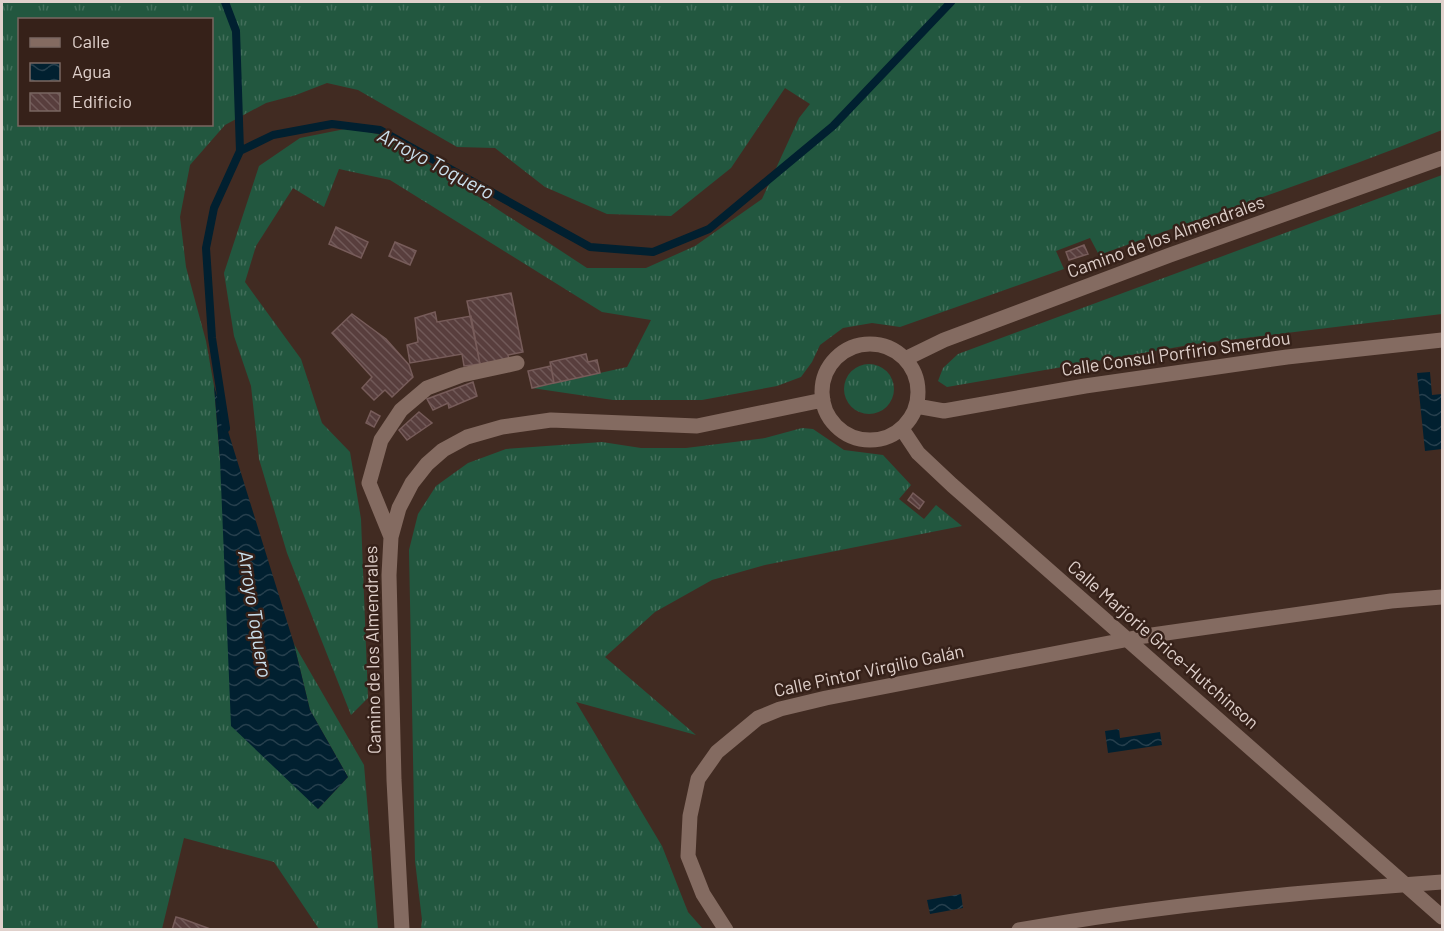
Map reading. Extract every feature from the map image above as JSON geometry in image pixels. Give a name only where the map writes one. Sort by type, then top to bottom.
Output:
[{"type":"street","name":"Camino de los Almendrales","points":[[905,359],[944,340],[1170,255],[1443,158]]},
{"type":"street","name":"Calle Consul Porfirio Smerdou","points":[[916,406],[944,411],[1085,386],[1287,357],[1443,340]]},
{"type":"street","points":[[868,343],[894,350],[905,359],[918,382],[919,394],[913,414],[902,429],[888,437],[873,440],[856,438],[842,430],[831,418],[823,400],[822,387],[825,374],[832,362],[842,352],[868,343]]},
{"type":"street","points":[[391,537],[369,483],[381,440],[401,410],[427,388],[462,375],[517,363]]},
{"type":"street","name":"Camino de los Almendrales","points":[[402,930],[394,780],[389,575],[391,537],[399,508],[412,483],[427,464],[443,450],[467,437],[502,427],[551,420],[697,426],[823,400]]},
{"type":"street","name":"Calle Marjorie Grice-Hutchinson","points":[[902,429],[918,453],[952,485],[1443,917]]},
{"type":"street","name":"Calle Pintor Virgilio Galán","points":[[726,930],[703,894],[688,856],[690,816],[698,779],[717,752],[758,718],[780,709],[826,698],[1127,639],[1379,603],[1443,597]]},
{"type":"street","points":[[1019,930],[1183,906],[1443,882]]},
{"type":"green space","points":[[2,2],[1442,2],[1442,130],[1314,179],[1099,255],[1090,238],[1056,251],[1064,269],[900,327],[872,323],[843,328],[820,345],[812,362],[801,377],[777,386],[702,400],[613,400],[532,388],[627,367],[651,320],[602,312],[390,180],[339,169],[324,207],[293,188],[256,246],[245,282],[301,359],[322,423],[350,452],[361,519],[368,698],[351,715],[287,553],[259,459],[251,386],[234,336],[224,273],[259,166],[300,138],[350,128],[386,136],[587,268],[646,268],[695,246],[762,199],[799,118],[810,104],[785,88],[731,168],[671,216],[607,214],[545,187],[495,148],[457,147],[358,90],[327,83],[266,103],[225,125],[190,165],[180,217],[186,267],[206,341],[214,386],[220,460],[318,809],[348,777],[310,710],[294,644],[364,765],[378,929],[319,929],[274,862],[184,838],[162,929],[2,930]]},
{"type":"green space","points":[[1442,175],[1442,314],[1195,344],[947,387],[938,381],[943,368],[958,354]]},
{"type":"green space","points":[[869,364],[878,366],[889,375],[894,389],[892,398],[883,409],[869,414],[860,412],[849,403],[844,389],[846,380],[855,369]]},
{"type":"green space","points":[[802,428],[813,429],[844,450],[883,455],[911,485],[899,499],[924,519],[936,505],[962,526],[765,565],[712,580],[655,612],[605,657],[696,735],[576,702],[662,846],[688,912],[703,929],[421,929],[415,861],[409,550],[418,514],[436,486],[468,463],[506,449],[602,442],[641,448],[686,448],[765,438]]},
{"type":"water","points":[[1430,372],[1432,395],[1442,394],[1442,449],[1425,451],[1417,373]]},
{"type":"water","points":[[214,386],[294,644],[310,710],[348,777],[318,809],[231,726],[220,460]]},
{"type":"water","points":[[1119,729],[1120,738],[1160,732],[1162,745],[1108,753],[1105,731]]},
{"type":"water","points":[[961,894],[963,908],[930,914],[927,900]]},
{"type":"building","points":[[336,227],[368,242],[361,258],[329,244]]},
{"type":"building","points":[[395,242],[416,251],[410,265],[389,256]]},
{"type":"building","points":[[1084,245],[1088,254],[1069,260],[1066,252]]},
{"type":"building","points":[[511,293],[523,352],[508,355],[509,359],[480,364],[467,301]]},
{"type":"building","points":[[435,312],[437,322],[471,316],[480,364],[464,366],[462,354],[410,363],[407,345],[418,342],[415,318]]},
{"type":"building","points":[[352,314],[386,339],[409,365],[413,377],[392,397],[385,390],[374,400],[362,388],[372,377],[332,333]]},
{"type":"building","points":[[586,354],[588,362],[597,360],[600,373],[554,383],[550,362]]},
{"type":"building","points":[[551,366],[554,383],[532,388],[528,371]]},
{"type":"building","points":[[473,382],[477,396],[449,408],[448,403],[433,410],[427,399]]},
{"type":"building","points":[[371,411],[380,416],[374,427],[366,423]]},
{"type":"building","points":[[419,412],[432,423],[407,440],[399,430]]},
{"type":"building","points":[[913,493],[924,502],[919,509],[908,500]]},
{"type":"building","points":[[176,917],[183,919],[213,930],[172,930]]},
{"type":"waterway","points":[[225,2],[236,31],[240,151]]},
{"type":"waterway","name":"Arroyo Toquero","points":[[226,428],[212,338],[206,248],[214,208],[240,151],[273,135],[332,124],[380,130],[590,247],[653,252],[709,229],[833,126],[951,2]]}]
